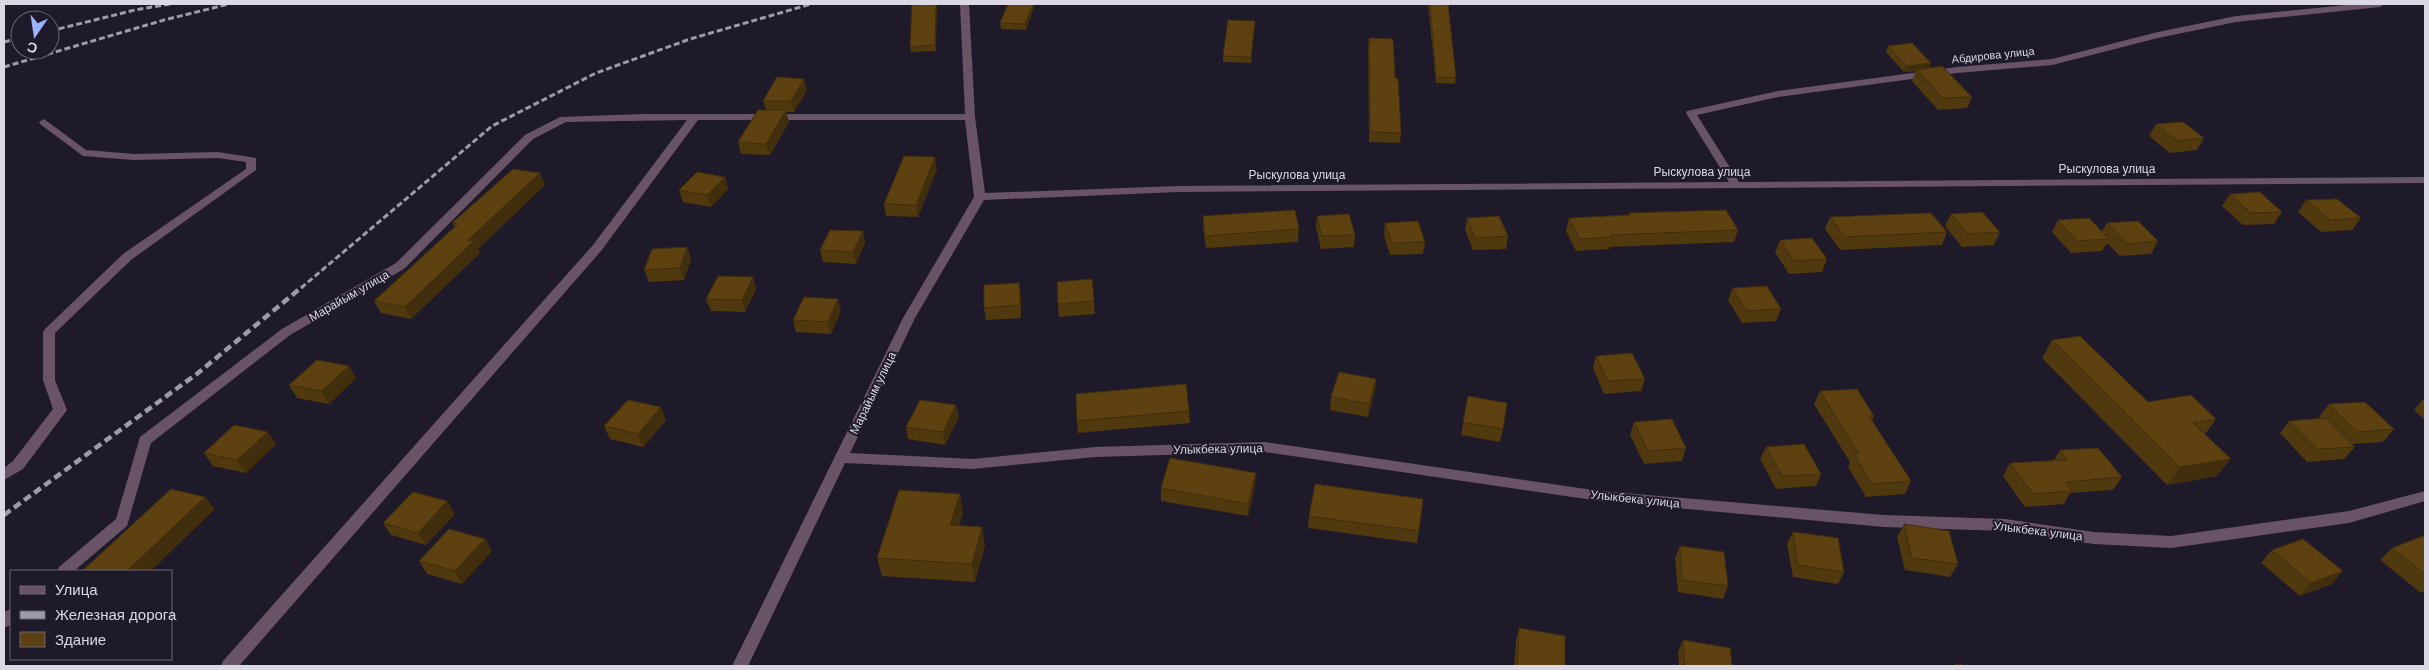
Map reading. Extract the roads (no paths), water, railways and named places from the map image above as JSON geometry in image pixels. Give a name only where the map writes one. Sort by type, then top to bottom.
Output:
[{"type":"street","points":[[964,4],[970,117],[980,197]]},
{"type":"street","name":"Абдирова улица","points":[[1736,185],[1691,113],[1778,94],[1957,70],[2052,62],[2158,35],[2236,19],[2380,4]]},
{"type":"street","points":[[229,666],[597,248],[695,117]]},
{"type":"street","name":"Марайым улица","points":[[65,570],[122,522],[145,441],[286,332],[400,266],[529,137],[564,119],[970,117]]},
{"type":"street","points":[[4,475],[18,465],[60,410],[48,380],[49,332],[127,257],[251,170],[252,160],[218,154],[134,157],[83,153],[44,122]]},
{"type":"street","name":"Рыскулова улица","points":[[980,197],[1178,189],[2425,180]]},
{"type":"street","name":"Марайым улица","points":[[740,666],[909,318],[980,197]]},
{"type":"street","name":"Улыкбека улица","points":[[841,458],[973,464],[1095,452],[1265,447],[1600,496],[1884,521],[2005,525],[2094,538],[2172,542],[2349,517],[2425,496]]},
{"type":"railway","points":[[60,29],[135,10],[170,4]]},
{"type":"railway","points":[[4,67],[164,20],[229,4]]},
{"type":"railway","points":[[301,288],[492,126],[596,73],[690,39],[811,4]]},
{"type":"railway","points":[[4,42],[10,40]]},
{"type":"railway","points":[[4,515],[198,373],[302,287]]}]
